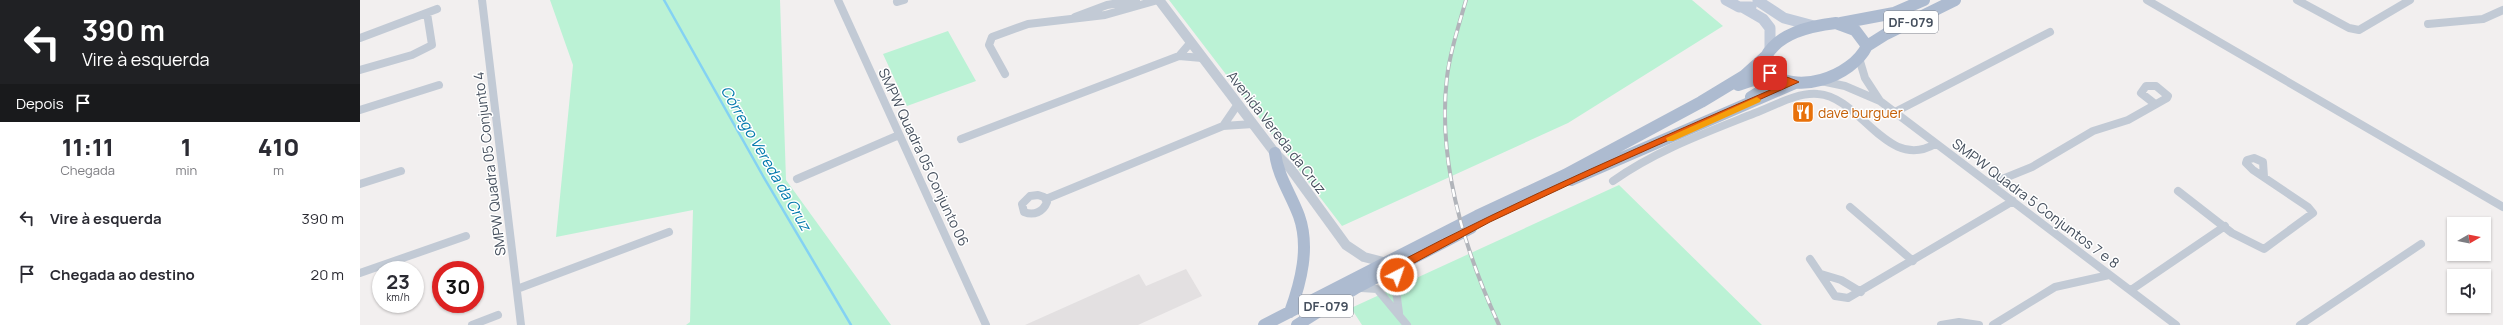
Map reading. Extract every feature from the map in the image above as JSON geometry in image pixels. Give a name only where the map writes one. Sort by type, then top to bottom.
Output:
[{"type":"main road","points":[[1726,0],[1734,6],[1744,8],[1769,24],[1773,37],[1767,53]]},
{"type":"main road","points":[[1744,8],[1754,6],[1758,0],[1770,12],[1782,18],[1814,26]]},
{"type":"main road","name":"DF-079","points":[[1264,325],[1477,216],[1565,175],[1701,102],[1744,76],[1767,53],[1789,35],[1814,26],[1894,13],[1924,0]]},
{"type":"main road","name":"DF-079","points":[[1767,53],[1764,62],[1770,73],[1783,81],[1795,82],[1815,80],[1845,69],[1859,58],[1867,46],[1886,34],[1955,0]]},
{"type":"main road","name":"DF-079","points":[[1836,23],[1851,28],[1859,33],[1865,40],[1867,46]]},
{"type":"main road","points":[[1701,102],[1751,80],[1758,80],[1763,84],[1764,89],[1760,93],[1718,112],[1707,121]]},
{"type":"main road","name":"DF-079","points":[[1297,325],[1356,288],[1487,220],[1572,180],[1795,82]]},
{"type":"main road","points":[[1275,153],[1277,172],[1303,227],[1302,258],[1297,296],[1290,312]]},
{"type":"street","name":"SMPW Quadra 05 Conjunto 4","points":[[482,0],[521,325]]},
{"type":"street","name":"SMPW Quadra 05 Conjunto 06","points":[[838,0],[986,325]]},
{"type":"street","points":[[1074,17],[1107,5],[1136,0]]},
{"type":"street","points":[[1004,74],[989,45],[992,37],[1028,24],[1074,17],[1106,15],[1159,0]]},
{"type":"street","name":"Avenida Vereda da Cruz","points":[[1159,0],[1275,153],[1290,168],[1346,245],[1364,257],[1386,263]]},
{"type":"street","points":[[2148,0],[2503,206]]},
{"type":"street","points":[[2296,0],[2349,28],[2359,30],[2410,0]]},
{"type":"street","points":[[360,38],[437,9]]},
{"type":"street","points":[[2428,24],[2483,19],[2503,10]]},
{"type":"street","points":[[360,70],[412,56],[432,45],[427,13]]},
{"type":"street","points":[[1895,112],[2050,32]]},
{"type":"street","points":[[1179,56],[1191,42]]},
{"type":"street","points":[[961,139],[1179,56],[1202,58]]},
{"type":"street","name":"SMPW Quadra 5 Conjuntos 7 e 8","points":[[1859,58],[1865,78],[1880,101]]},
{"type":"street","name":"SMPW Quadra 5 Conjuntos 7 e 8","points":[[1815,80],[1845,86],[1880,101],[2176,325]]},
{"type":"street","points":[[360,110],[438,85]]},
{"type":"street","points":[[1613,181],[1652,157],[1704,134],[1772,106],[1811,94],[1826,95],[1834,98],[1891,142],[1906,150],[1917,151],[1935,144]]},
{"type":"street","points":[[1223,126],[1238,104]]},
{"type":"street","points":[[1990,184],[2032,167],[2093,131],[2128,120],[2155,104]]},
{"type":"street","points":[[1046,199],[1223,126],[1253,124]]},
{"type":"street","points":[[797,179],[899,135]]},
{"type":"street","points":[[360,184],[401,171]]},
{"type":"street","points":[[2178,191],[2224,226],[2258,248],[2264,249],[2313,214],[2308,207],[2264,177]]},
{"type":"street","points":[[1030,196],[1041,196],[1046,199],[1045,208],[1038,212],[1030,214],[1019,211],[1022,204],[1030,196]]},
{"type":"street","points":[[1810,260],[1830,289],[1840,298],[1848,298],[2013,201]]},
{"type":"street","points":[[1850,207],[1913,261]]},
{"type":"street","points":[[2131,290],[2224,226]]},
{"type":"street","points":[[517,289],[669,232]]},
{"type":"street","points":[[360,273],[466,236]]},
{"type":"street","points":[[2300,325],[2422,244]]},
{"type":"street","points":[[1399,266],[1396,290],[1399,313]]},
{"type":"street","points":[[1821,274],[1841,280],[1860,292]]},
{"type":"street","points":[[1993,325],[2055,287],[2109,275]]},
{"type":"street","points":[[1356,288],[1369,287],[1377,289],[1399,313],[1407,325]]},
{"type":"street","points":[[472,325],[498,315]]},
{"type":"street","points":[[1941,325],[1958,322],[1979,325]]},
{"type":"shaded area","points":[[1186,269],[1202,296],[1138,325],[1025,325],[1139,274],[1146,286]]},
{"type":"green space","points":[[550,0],[780,0],[786,180],[891,325],[686,325],[690,322],[693,210],[556,237],[573,65]]},
{"type":"green space","points":[[1169,0],[1692,0],[1723,26],[1568,123],[1342,226]]},
{"type":"green space","points":[[948,31],[976,81],[907,106],[883,54]]},
{"type":"green space","points":[[1619,185],[1762,325],[1362,325],[1351,308]]},
{"type":"waterway","name":"Córrego Vereda da Cruz","points":[[664,0],[763,176],[851,325]]},
{"type":"railway","points":[[1466,0],[1448,67],[1445,109],[1446,141],[1456,204],[1465,236],[1486,296],[1499,325]]},
{"type":"slow traffic","points":[[1670,138],[1757,100]]},
{"type":"place","name":"dave burguer","points":[[1803,112]]},
{"type":"route","points":[[1397,275],[1399,266],[1487,220],[1572,180],[1668,140],[1746,104],[1775,93],[1795,82],[1783,81],[1770,73]]}]
